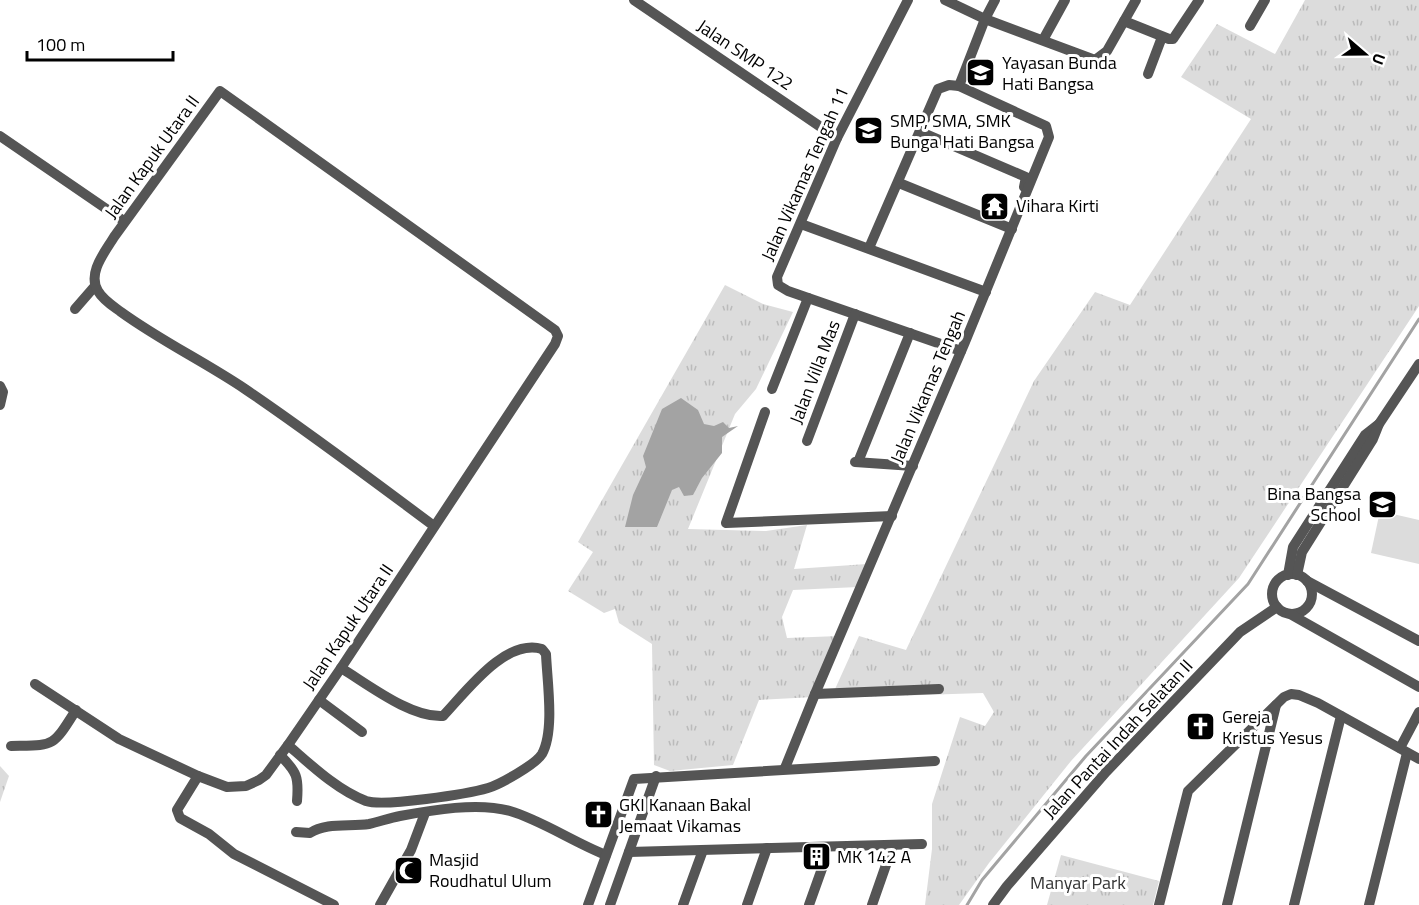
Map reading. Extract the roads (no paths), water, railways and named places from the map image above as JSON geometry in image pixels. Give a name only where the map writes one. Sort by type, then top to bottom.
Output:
[{"type":"street","name":"Jalan SMP 122","points":[[634,0],[837,138]]},
{"type":"street","name":"Jalan Vikamas Tengah 11","points":[[908,0],[837,138],[777,277],[778,285],[808,298],[961,351]]},
{"type":"street","points":[[945,0],[985,20],[1093,60],[1098,60],[1107,51],[1136,0]]},
{"type":"street","points":[[870,248],[938,89],[949,85],[959,86],[995,0]]},
{"type":"street","points":[[1043,40],[1065,0]]},
{"type":"street","points":[[1124,21],[1162,37],[1173,39],[1199,0]]},
{"type":"street","points":[[1250,26],[1266,0]]},
{"type":"street","points":[[1148,74],[1162,37]]},
{"type":"street","name":"Jalan Vikamas Tengah","points":[[785,768],[1049,137],[1046,126],[959,86]]},
{"type":"street","name":"Jalan Kapuk Utara II","points":[[34,684],[119,739],[227,788],[246,786],[266,775],[341,669],[555,344],[558,336],[555,330],[220,91],[120,219],[100,260],[95,274],[95,286]]},
{"type":"street","points":[[921,132],[1026,177],[1022,192]]},
{"type":"street","points":[[0,136],[120,219]]},
{"type":"street","points":[[898,183],[1012,230]]},
{"type":"street","points":[[801,224],[986,292]]},
{"type":"street","points":[[75,309],[95,286],[104,299],[133,320],[243,388],[434,526]]},
{"type":"street","points":[[772,389],[808,298]]},
{"type":"street","name":"Jalan Villa Mas","points":[[807,441],[855,314]]},
{"type":"street","points":[[910,333],[856,462],[913,466]]},
{"type":"street","points":[[1290,614],[1300,612],[1310,601],[1311,590],[1297,577],[1293,547],[1365,435],[1379,424],[1419,364]]},
{"type":"street","points":[[0,405],[1,387]]},
{"type":"street","points":[[765,412],[726,523],[892,516]]},
{"type":"street","points":[[1419,641],[1297,577],[1279,579],[1273,588],[1272,598],[1277,607],[1419,687]]},
{"type":"street","name":"Jalan Pantai Indah Selatan II","points":[[993,905],[1106,772],[1240,632],[1277,607]]},
{"type":"street","points":[[288,745],[340,786],[363,800],[380,802],[397,802],[490,787],[537,760],[543,752],[549,724],[546,654],[542,649],[517,649],[504,655],[443,716],[434,716],[403,706],[341,669]]},
{"type":"street","points":[[815,694],[939,689]]},
{"type":"street","points":[[1159,905],[1188,791],[1284,697],[1291,694],[1299,695],[1410,754]]},
{"type":"street","points":[[319,700],[362,732]]},
{"type":"street","points":[[1227,905],[1276,705]]},
{"type":"street","points":[[11,746],[47,745],[53,742],[59,738],[76,710]]},
{"type":"street","points":[[1369,905],[1410,754],[1419,712]]},
{"type":"street","points":[[1294,905],[1341,716]]},
{"type":"street","points":[[1410,754],[1419,745]]},
{"type":"street","points":[[280,755],[296,773],[297,801]]},
{"type":"street","points":[[588,905],[633,780],[636,778],[935,761]]},
{"type":"street","points":[[198,776],[177,810],[180,818],[209,834],[234,854],[334,905]]},
{"type":"street","points":[[610,905],[654,776]]},
{"type":"street","points":[[296,832],[310,833],[319,827],[368,824],[399,816],[459,807],[508,810],[606,855]]},
{"type":"street","points":[[380,905],[411,850],[425,813]]},
{"type":"street","points":[[629,852],[922,844]]},
{"type":"street","points":[[872,905],[893,845]]},
{"type":"street","points":[[747,905],[767,848]]},
{"type":"street","points":[[683,905],[703,850]]},
{"type":"street","points":[[809,905],[824,863]]},
{"type":"waterway","points":[[967,905],[982,880],[1086,756],[1248,584],[1419,319]]},
{"type":"place","name":"Yayasan Bunda Hati Bangsa","points":[[981,73]]},
{"type":"place","name":"SMP, SMA, SMK Bunga Hati Bangsa","points":[[869,131]]},
{"type":"place","name":"Vihara Kirti","points":[[995,206]]},
{"type":"place","name":"Bina Bangsa School","points":[[1382,504]]},
{"type":"place","name":"Gereja Kristus Yesus","points":[[1201,727]]},
{"type":"place","name":"GKI Kanaan Bakal Jemaat Vikamas","points":[[598,815]]},
{"type":"place","name":"MK 142 A","points":[[816,857]]},
{"type":"place","name":"Masjid Roudhatul Ulum","points":[[408,870]]},
{"type":"park label","name":"Manyar Park","points":[[1078,883]]}]
